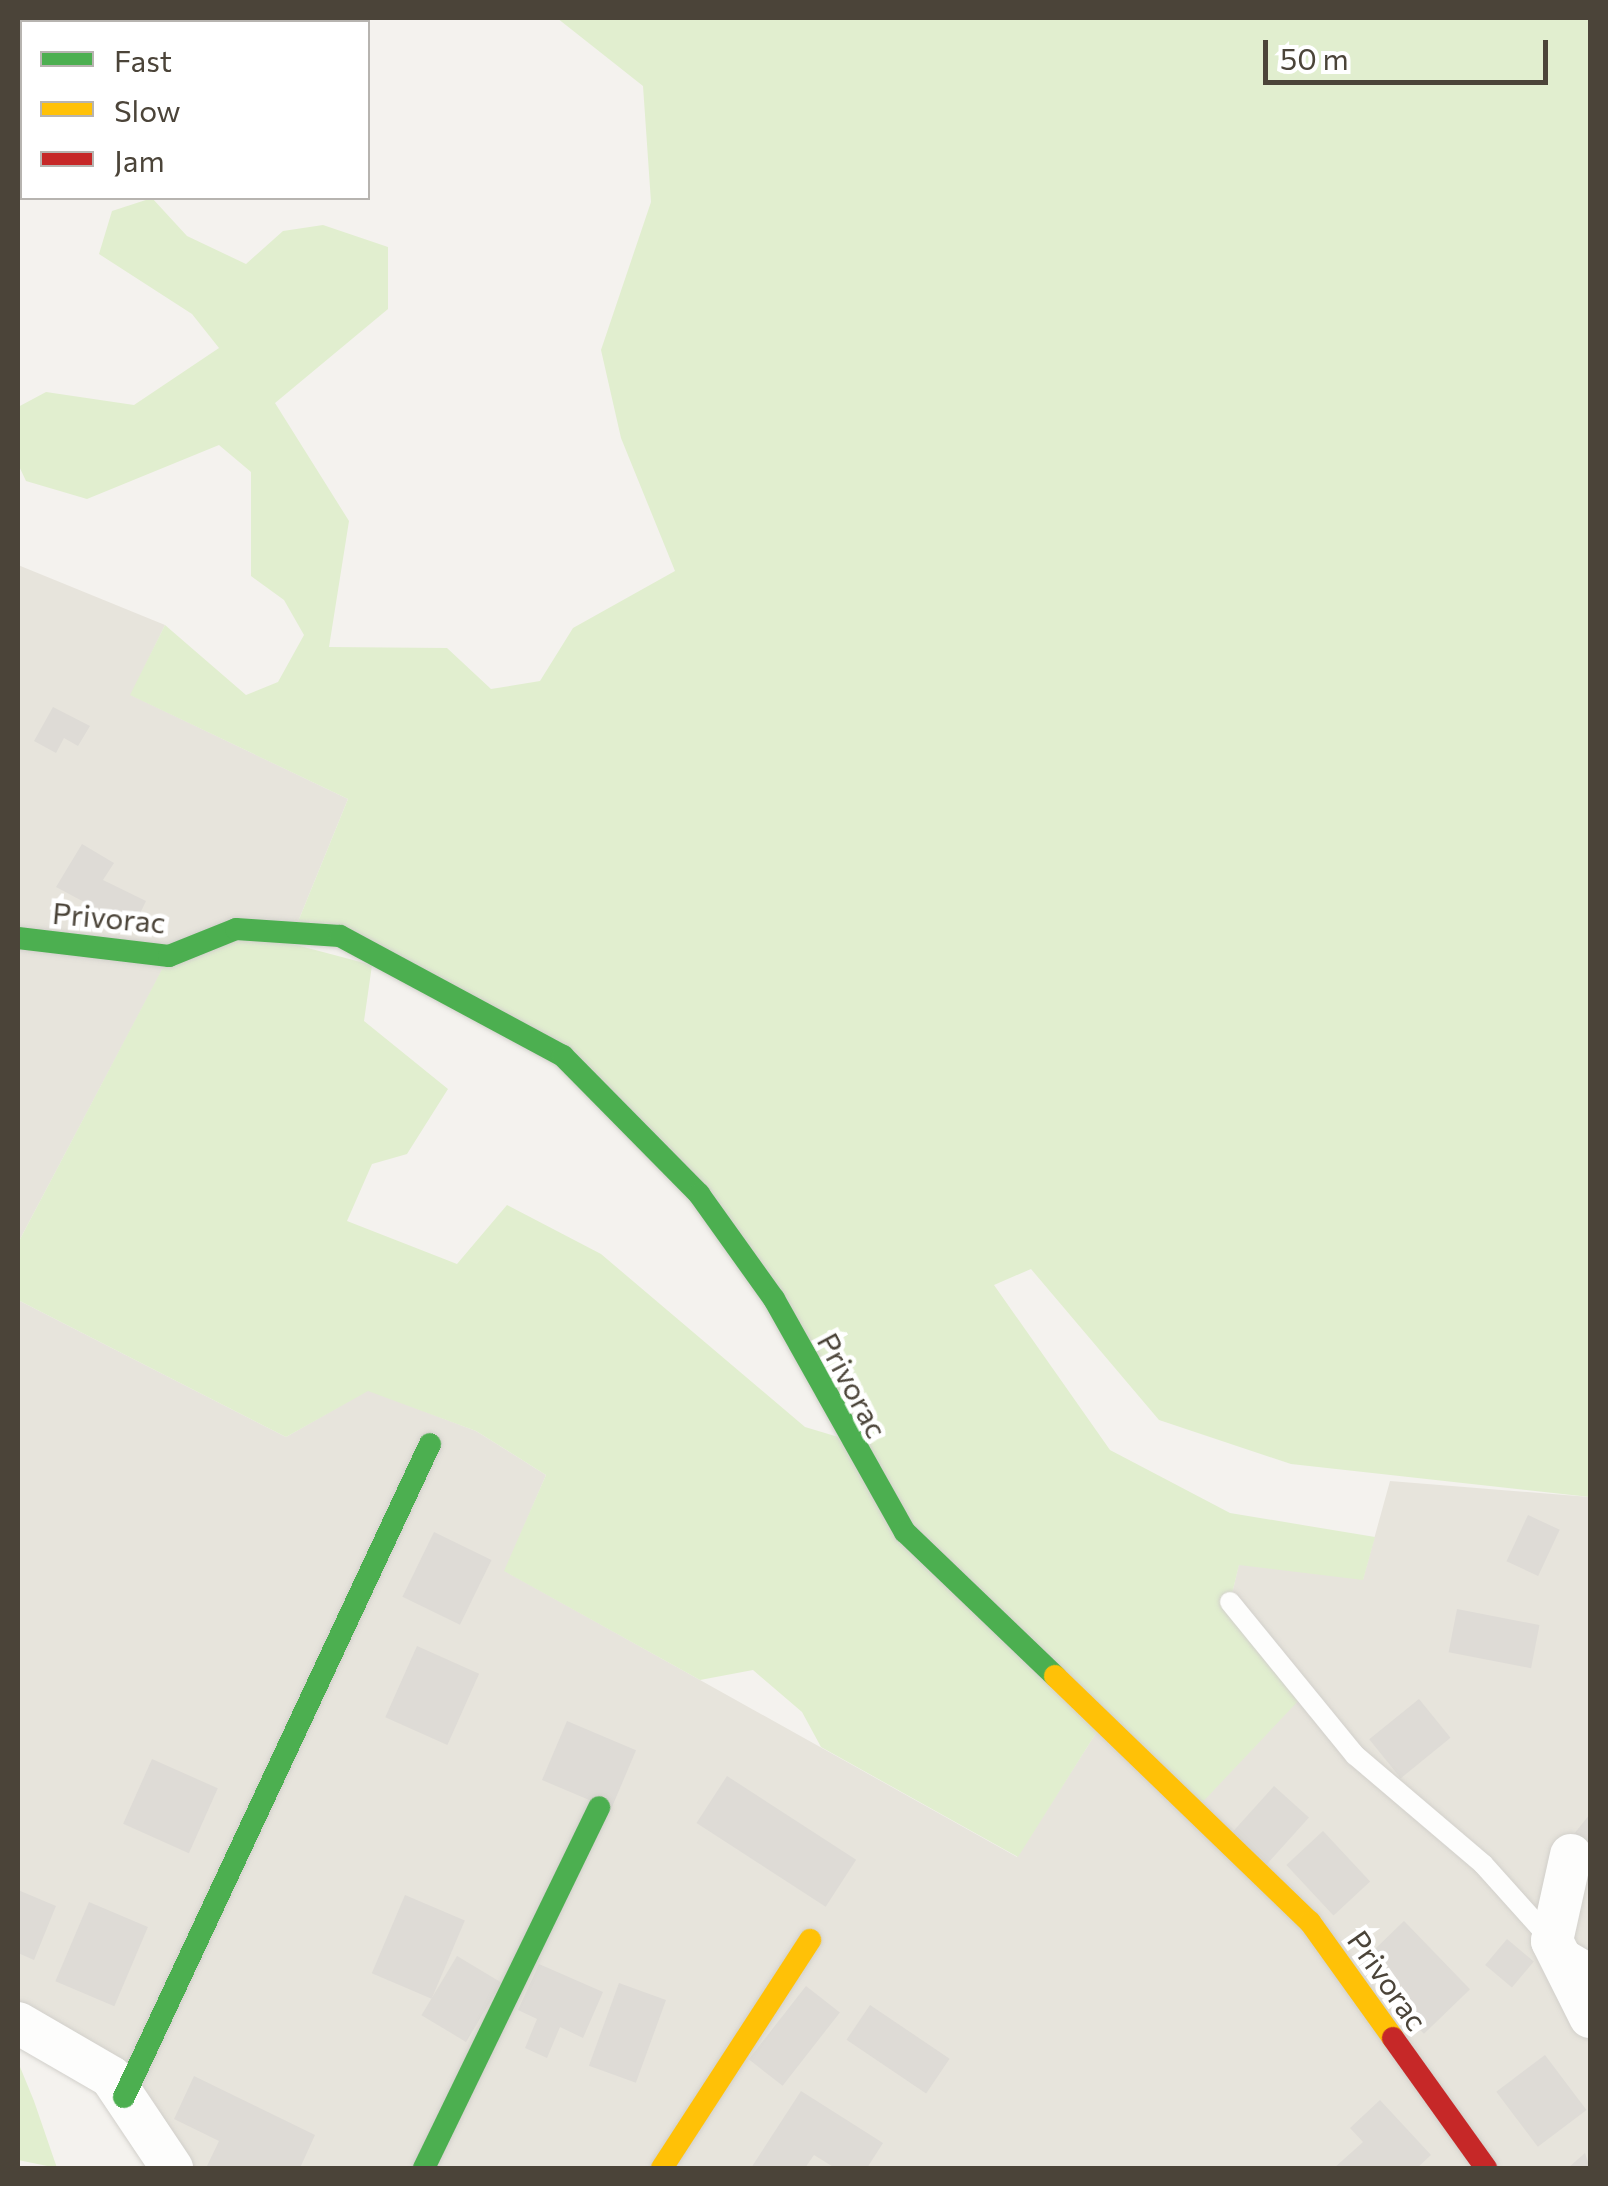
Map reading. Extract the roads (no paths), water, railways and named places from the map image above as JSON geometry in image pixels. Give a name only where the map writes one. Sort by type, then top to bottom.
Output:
[{"type":"street","name":"Privorac","points":[[18,938],[169,956],[236,929],[340,936],[377,948],[563,1056],[699,1194],[774,1299],[905,1532],[1310,1922],[1486,2168]]},
{"type":"street","points":[[124,2097],[430,1444]]},
{"type":"street","points":[[424,2168],[598,1807]]},
{"type":"street","points":[[1572,1855],[1552,1941],[1590,2017]]},
{"type":"street","points":[[662,2168],[810,1940]]},
{"type":"street","points":[[18,2023],[63,2042],[124,2097],[172,2168]]},
{"type":"lane","points":[[1230,1602],[1355,1756],[1483,1864],[1552,1941],[1590,1963]]}]
